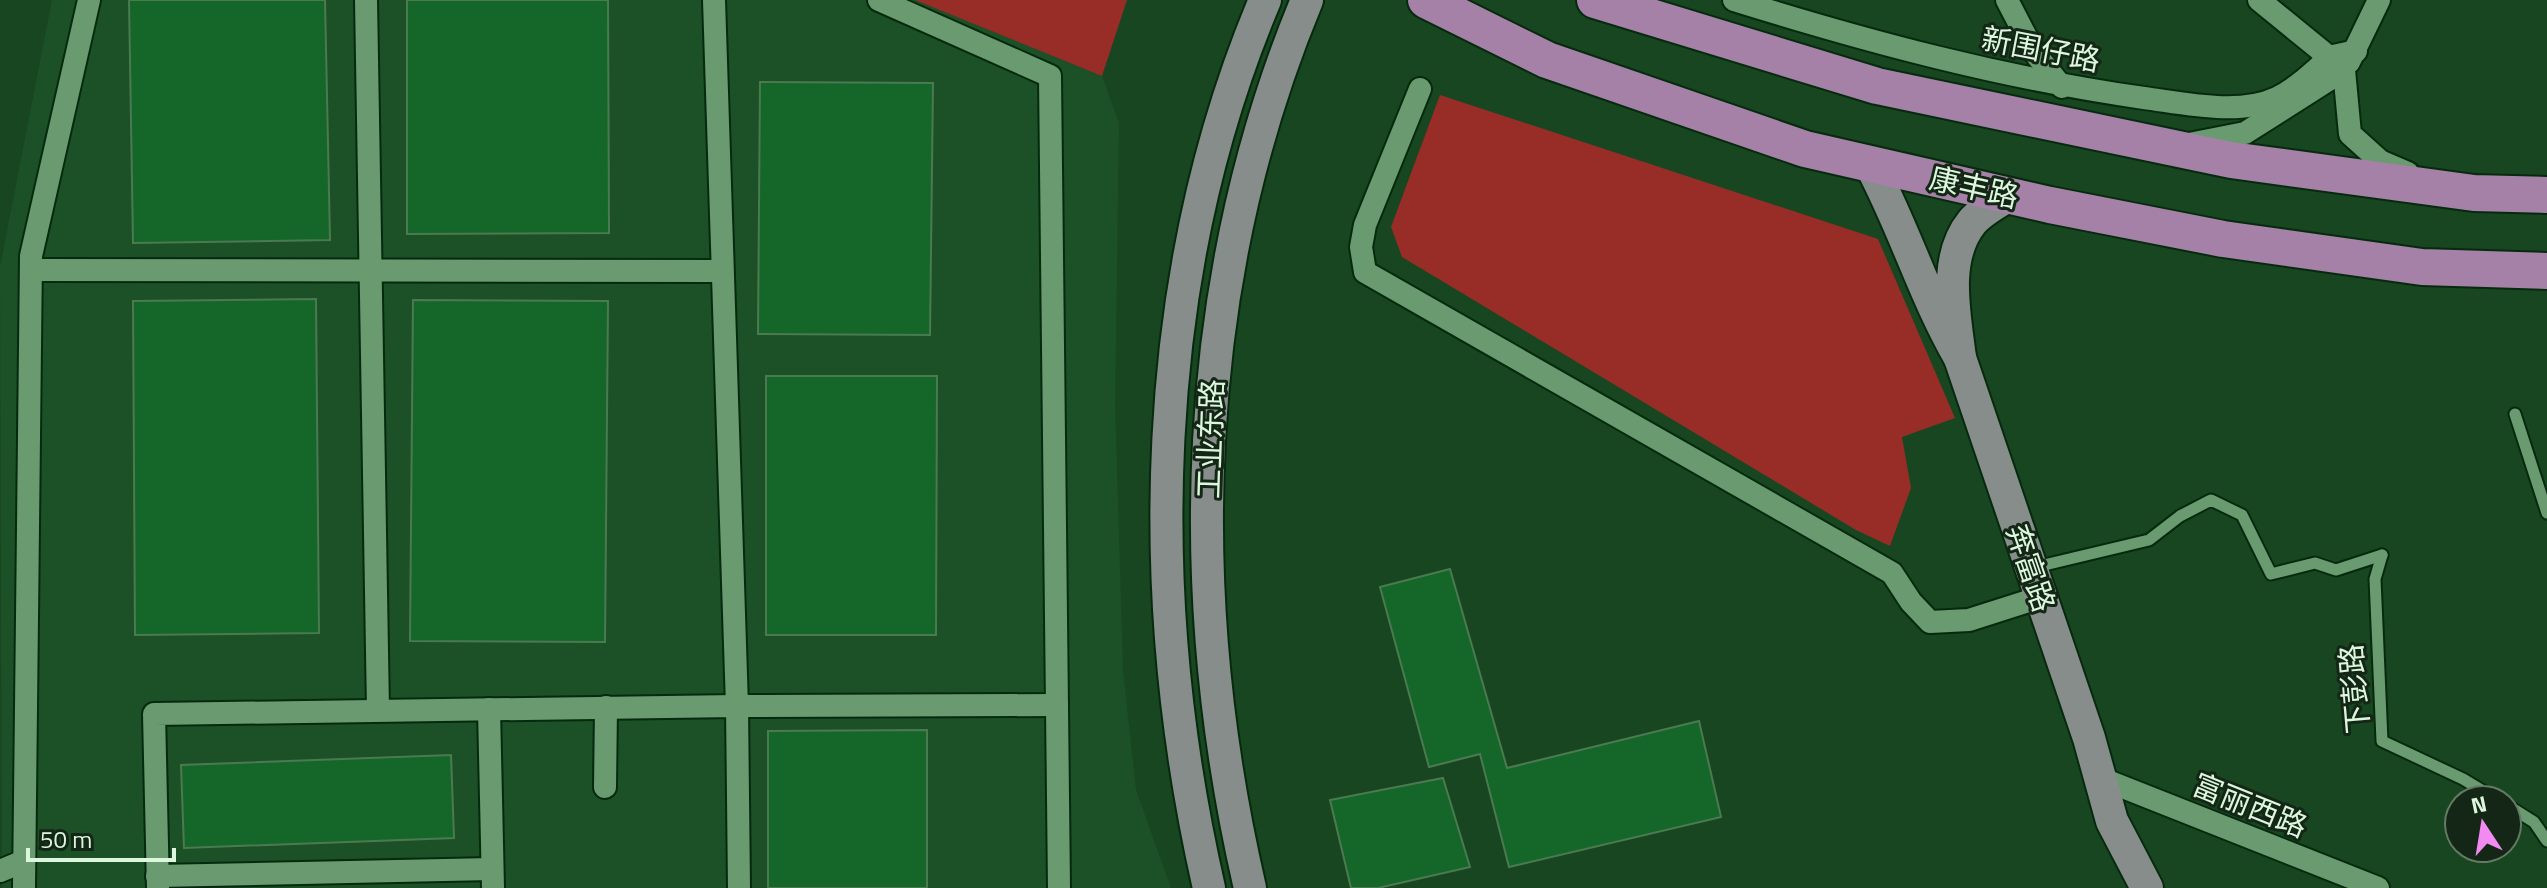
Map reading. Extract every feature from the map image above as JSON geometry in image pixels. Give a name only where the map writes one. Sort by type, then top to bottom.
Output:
[{"type":"main road","name":"工业东路","points":[[1209,888],[1176,687],[1168,509],[1173,364],[1188,264],[1205,189],[1226,109],[1265,0]]},
{"type":"main road","name":"工业东路","points":[[1250,888],[1215,683],[1207,508],[1213,353],[1226,272],[1264,120],[1307,0]]},
{"type":"main road","name":"康丰路","points":[[1426,0],[1547,60],[1805,149],[2223,239],[2391,263],[2547,271]]},
{"type":"main road","points":[[1595,0],[1877,86],[2171,148],[2231,160],[2442,188],[2547,195]]},
{"type":"main road","points":[[1870,164],[1891,203],[1933,312],[1960,358]]},
{"type":"main road","points":[[1960,358],[1953,296],[1958,247],[1973,221],[2009,195]]},
{"type":"main road","name":"奔富路","points":[[1960,358],[2112,821],[2147,888]]},
{"type":"street","points":[[24,888],[31,270],[89,0]]},
{"type":"street","points":[[366,0],[378,710]]},
{"type":"street","points":[[714,0],[737,706],[739,888]]},
{"type":"street","points":[[879,0],[1050,76],[1059,888]]},
{"type":"street","name":"新围仔路","points":[[1734,0],[1863,41],[2062,87],[2196,105],[2243,105],[2276,98],[2343,59]]},
{"type":"street","points":[[2007,0],[2034,52],[2062,87]]},
{"type":"street","points":[[2259,0],[2343,59],[2350,134],[2380,161],[2442,188]]},
{"type":"street","points":[[2171,148],[2245,133],[2343,59],[2379,0]]},
{"type":"street","points":[[1420,89],[1365,225],[1361,247],[1365,272],[1892,573],[1911,602],[1930,622],[1969,620],[2036,583]]},
{"type":"street","points":[[31,270],[722,271]]},
{"type":"street","points":[[489,709],[492,878],[158,882],[154,714],[606,707],[1057,705]]},
{"type":"street","points":[[605,787],[606,707]]},
{"type":"street","name":"富丽西路","points":[[2100,778],[2378,888]]},
{"type":"street","points":[[0,871],[24,861]]},
{"type":"lane","points":[[2515,414],[2547,513]]},
{"type":"lane","name":"下彭路","points":[[2036,583],[2149,540],[2180,516],[2211,500],[2242,515],[2271,574],[2315,563],[2336,570],[2382,555],[2375,579],[2382,741],[2471,784]]},
{"type":"lane","points":[[2523,815],[2534,822],[2547,841]]},
{"type":"shaded area","points":[[52,0],[915,0],[1102,76],[1119,123],[1115,404],[1123,671],[1136,790],[1171,888],[2,888],[0,267]]},
{"type":"shaded area","points":[[915,0],[1127,0],[1102,76]]},
{"type":"shaded area","points":[[1440,95],[1878,239],[1955,418],[1902,437],[1911,488],[1890,546],[1856,530],[1402,257],[1391,227]]},
{"type":"building","points":[[129,0],[325,0],[330,240],[133,243]]},
{"type":"building","points":[[407,0],[608,0],[609,233],[407,234]]},
{"type":"building","points":[[760,82],[933,83],[930,335],[758,334]]},
{"type":"building","points":[[316,299],[319,633],[135,635],[133,301]]},
{"type":"building","points":[[413,300],[608,301],[605,642],[410,641]]},
{"type":"building","points":[[766,376],[937,376],[936,635],[766,635]]},
{"type":"building","points":[[1450,569],[1507,768],[1699,721],[1721,817],[1509,867],[1480,754],[1429,767],[1380,587]]},
{"type":"building","points":[[927,730],[927,888],[768,888],[768,731]]},
{"type":"building","points":[[451,755],[454,838],[184,848],[181,765]]},
{"type":"building","points":[[1443,778],[1470,867],[1378,888],[1351,888],[1330,800]]}]
